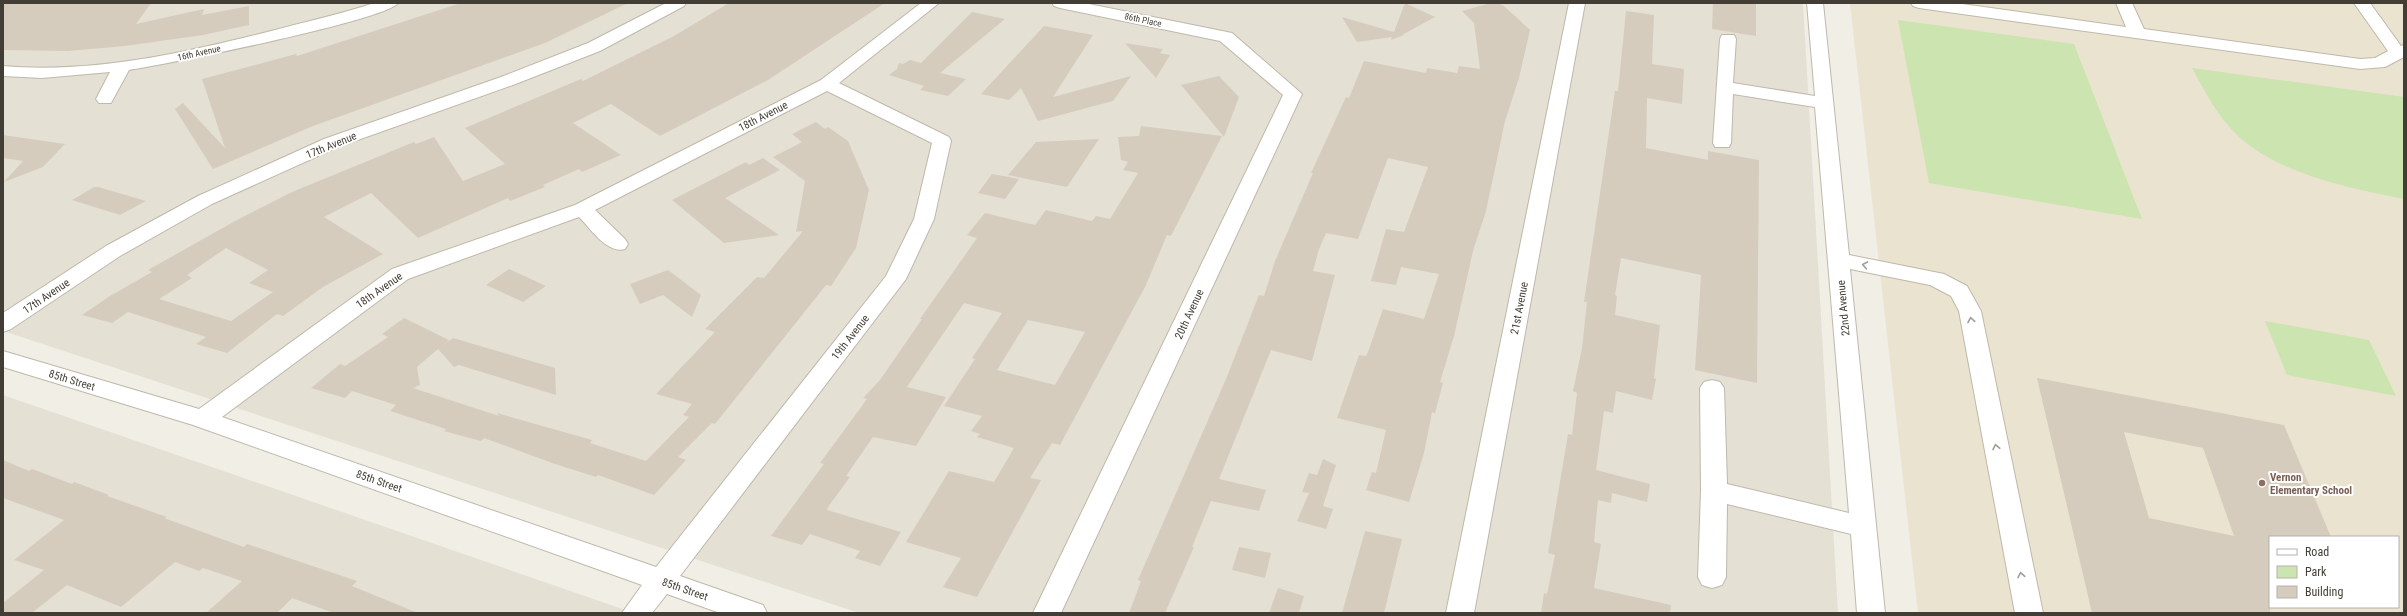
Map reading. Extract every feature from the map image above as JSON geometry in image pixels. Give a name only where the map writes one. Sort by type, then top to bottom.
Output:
[{"type":"street","name":"16th Avenue","points":[[3,71],[27,74],[122,67],[190,56],[367,11],[390,3]]},
{"type":"street","name":"17th Avenue","points":[[3,324],[113,251],[205,200],[331,143],[507,81],[594,47],[678,3]]},
{"type":"street","name":"18th Avenue","points":[[202,419],[400,274],[582,209],[826,84],[931,3]]},
{"type":"street","name":"86th Place","points":[[1060,3],[1226,37]]},
{"type":"street","name":"21st Avenue","points":[[1460,613],[1577,3]]},
{"type":"street","name":"22nd Avenue","points":[[1815,3],[1871,613]]},
{"type":"street","points":[[1919,3],[2360,64],[2379,63],[2401,52],[2362,3]]},
{"type":"street","points":[[2124,3],[2137,33]]},
{"type":"street","name":"20th Avenue","points":[[1046,613],[1293,94],[1226,37]]},
{"type":"street","points":[[1722,143],[1724,87],[1728,39]]},
{"type":"street","points":[[105,99],[122,67]]},
{"type":"street","name":"19th Avenue","points":[[636,613],[895,279],[924,219],[942,141],[826,84]]},
{"type":"street","points":[[1724,87],[1824,103]]},
{"type":"street","points":[[582,209],[618,244]]},
{"type":"street","points":[[1839,260],[1936,279],[1959,291],[1970,311],[2029,613]]},
{"type":"street","name":"85th Street","points":[[3,358],[202,419],[753,613]]},
{"type":"street","points":[[1712,388],[1714,491],[1712,577]]},
{"type":"street","points":[[1714,491],[1863,527]]},
{"type":"shaded area","points":[[9,3],[1803,3],[1838,613],[859,613],[3,331],[3,6]]},
{"type":"shaded area","points":[[1850,3],[2404,3],[2404,613],[1918,613]]},
{"type":"shaded area","points":[[3,395],[345,513],[634,613],[3,613]]},
{"type":"green space","points":[[1898,20],[2074,44],[2142,219],[1929,183]]},
{"type":"green space","points":[[2192,68],[2404,97],[2404,199],[2339,185],[2316,178],[2295,170],[2255,149],[2238,136],[2224,121],[2212,104]]},
{"type":"green space","points":[[2265,321],[2369,340],[2396,396],[2287,375]]},
{"type":"building","points":[[3,3],[151,3],[136,24],[204,9],[202,15],[249,6],[249,25],[203,35],[125,46],[68,51],[3,50]]},
{"type":"building","points":[[461,3],[628,3],[545,43],[313,126],[213,169],[175,109],[183,103],[225,148],[202,79],[296,54],[297,56]]},
{"type":"building","points":[[729,3],[885,3],[768,80],[660,136],[611,104],[573,123],[621,155],[582,172],[579,169],[543,185],[545,187],[510,201],[508,198],[418,238],[371,193],[324,217],[383,254],[323,287],[283,316],[277,314],[227,353],[196,344],[206,337],[128,312],[112,323],[82,315],[110,296],[152,272],[148,270],[235,221],[292,192],[414,142],[416,144],[434,137],[463,181],[505,164],[465,128],[581,79],[583,81],[674,36]],"holes":[[[226,248],[268,270],[249,283],[273,292],[231,321],[159,299],[192,278],[187,275]]]},
{"type":"building","points":[[1405,3],[1435,17],[1402,35],[1404,35],[1391,40],[1392,37],[1357,42],[1342,17],[1394,32]]},
{"type":"building","points":[[1491,3],[1498,3],[1505,7],[1530,30],[1519,78],[1505,121],[1486,211],[1473,251],[1454,336],[1440,382],[1443,383],[1435,413],[1432,412],[1424,453],[1409,502],[1366,490],[1372,472],[1376,473],[1386,430],[1337,418],[1359,355],[1366,356],[1383,309],[1424,319],[1439,274],[1401,267],[1396,285],[1371,281],[1386,229],[1404,232],[1428,167],[1388,158],[1358,239],[1326,233],[1319,249],[1313,271],[1335,275],[1312,361],[1271,350],[1219,479],[1266,490],[1259,511],[1211,501],[1192,547],[1194,547],[1165,613],[1129,613],[1141,581],[1138,580],[1226,379],[1259,295],[1264,296],[1275,261],[1313,173],[1311,173],[1346,97],[1349,98],[1364,61],[1426,73],[1427,68],[1457,73],[1459,66],[1480,69],[1474,23],[1462,11]]},
{"type":"building","points":[[1713,3],[1756,3],[1756,36],[1712,29]]},
{"type":"building","points":[[1626,11],[1654,15],[1652,64],[1684,69],[1682,104],[1647,98],[1646,148],[1708,160],[1708,151],[1759,160],[1757,383],[1695,370],[1701,275],[1621,258],[1615,295],[1617,296],[1615,315],[1660,325],[1654,378],[1656,379],[1652,400],[1616,391],[1613,413],[1604,411],[1596,470],[1650,484],[1647,502],[1612,493],[1611,503],[1598,500],[1594,542],[1601,544],[1594,588],[1671,605],[1670,613],[1541,613],[1544,593],[1547,594],[1555,555],[1548,553],[1568,434],[1572,435],[1577,393],[1573,391],[1582,348],[1587,302],[1584,302],[1615,91],[1618,91]]},
{"type":"building","points":[[972,12],[1005,19],[940,73],[966,79],[948,96],[920,90],[924,86],[889,75],[897,69],[899,63],[903,64],[910,60],[921,63]]},
{"type":"building","points":[[1044,26],[1093,35],[1053,97],[1131,76],[1113,101],[1038,121],[1021,88],[1009,100],[981,94]]},
{"type":"building","points":[[1125,43],[1163,49],[1160,53],[1170,55],[1156,78]]},
{"type":"building","points":[[1219,76],[1239,97],[1224,137],[1181,85]]},
{"type":"building","points":[[816,122],[825,129],[828,127],[848,141],[869,190],[856,248],[831,286],[826,285],[715,424],[712,423],[678,457],[686,460],[654,495],[598,475],[596,477],[555,464],[484,438],[481,441],[444,431],[446,429],[390,411],[396,405],[352,391],[345,398],[311,388],[340,364],[345,366],[388,337],[382,334],[404,318],[449,340],[443,345],[453,338],[555,368],[556,395],[459,365],[454,367],[438,349],[417,367],[420,385],[413,388],[499,416],[497,413],[592,440],[590,443],[646,461],[689,417],[683,415],[692,404],[656,394],[715,332],[705,329],[757,277],[764,278],[803,231],[796,232],[805,181],[773,157],[802,142],[792,134]]},
{"type":"building","points":[[1141,126],[1222,136],[1171,236],[1167,235],[1146,285],[1060,445],[1052,443],[1030,478],[1041,480],[977,597],[943,587],[961,558],[906,542],[949,471],[994,482],[1014,448],[977,437],[980,434],[971,431],[982,416],[944,406],[975,359],[972,358],[1002,313],[964,303],[907,387],[946,397],[916,446],[873,437],[846,476],[850,477],[828,507],[827,510],[901,532],[880,566],[855,558],[860,551],[810,534],[802,545],[771,536],[824,464],[820,463],[867,399],[863,398],[880,380],[922,319],[920,319],[977,238],[967,235],[985,213],[1035,225],[1046,210],[1092,221],[1096,216],[1110,219],[1138,173],[1123,170],[1128,162],[1121,160],[1118,137],[1139,136]],"holes":[[[1028,320],[1085,332],[1055,385],[997,370]]]},
{"type":"building","points":[[3,135],[65,144],[43,167],[4,182],[23,161],[3,158]]},
{"type":"building","points":[[1099,139],[1067,187],[1008,175],[1036,142]]},
{"type":"building","points":[[763,158],[780,170],[725,198],[779,235],[724,243],[672,200],[746,162],[749,165]]},
{"type":"building","points":[[992,174],[1019,179],[1005,199],[978,193]]},
{"type":"building","points":[[94,187],[146,201],[120,215],[72,200]]},
{"type":"building","points":[[509,269],[546,286],[523,302],[486,285]]},
{"type":"building","points":[[668,270],[701,295],[692,317],[663,295],[640,304],[630,284]]},
{"type":"building","name":"Vernon Elementary School","points":[[2037,378],[2284,425],[2331,536],[2269,536],[2270,613],[2092,613]],"holes":[[[2124,432],[2203,448],[2234,536],[2149,518]]]},
{"type":"building","points":[[1323,459],[1336,465],[1323,506],[1333,509],[1326,529],[1297,521],[1309,493],[1302,492],[1309,473],[1317,475]]},
{"type":"building","points":[[3,460],[29,471],[32,469],[72,484],[74,482],[109,495],[107,496],[167,517],[164,518],[244,547],[247,544],[357,581],[352,586],[418,613],[334,613],[292,598],[277,613],[206,613],[242,581],[203,568],[199,571],[175,562],[121,607],[67,585],[32,613],[3,613],[3,603],[44,570],[14,560],[64,520],[3,498]]},
{"type":"building","points":[[1365,531],[1402,539],[1384,613],[1342,613]]},
{"type":"building","points":[[1239,547],[1271,553],[1265,578],[1232,570]]},
{"type":"building","points":[[1278,588],[1304,596],[1299,613],[1269,613]]},
{"type":"place","name":"Vernon Elementary School","points":[[2262,483]]}]
